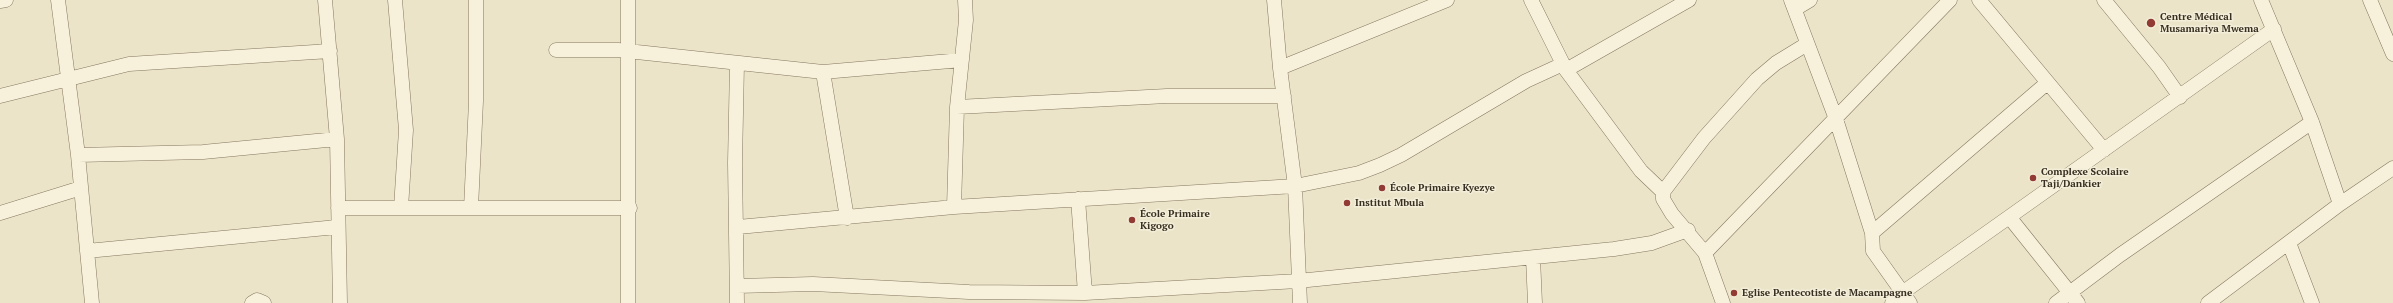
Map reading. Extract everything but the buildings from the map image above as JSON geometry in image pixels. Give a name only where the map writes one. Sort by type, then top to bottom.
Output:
[{"type":"street","points":[[0,1],[6,0]]},
{"type":"street","points":[[58,0],[78,155],[92,303]]},
{"type":"street","points":[[325,0],[337,139],[337,227],[340,303]]},
{"type":"street","points":[[395,0],[406,130],[401,208]]},
{"type":"street","points":[[471,208],[476,101],[476,0]]},
{"type":"street","points":[[628,0],[630,208],[628,303]]},
{"type":"street","points":[[954,207],[957,107],[962,60],[965,0]]},
{"type":"street","points":[[1274,0],[1280,68],[1295,186],[1300,303]]},
{"type":"street","points":[[1280,68],[1447,0]]},
{"type":"street","points":[[1531,0],[1565,67],[1642,171],[1662,192]]},
{"type":"street","points":[[1810,0],[1793,5],[1836,119],[1872,233],[1874,251],[1901,300],[2010,218],[2274,29]]},
{"type":"street","points":[[1705,253],[1767,187],[1836,119],[1950,0]]},
{"type":"street","points":[[1979,0],[2104,150]]},
{"type":"street","points":[[2104,0],[2159,67],[2180,97]]},
{"type":"street","points":[[2261,0],[2312,122],[2340,204]]},
{"type":"street","points":[[2370,0],[2393,54]]},
{"type":"street","points":[[738,227],[954,207],[1295,186],[1359,173],[1401,155],[1519,84],[1565,67],[1684,1]]},
{"type":"street","points":[[1723,303],[1705,253],[1662,199],[1662,192],[1704,138],[1757,79],[1776,63],[1807,44]]},
{"type":"street","points":[[556,50],[628,52],[823,72],[962,60]]},
{"type":"street","points":[[0,96],[69,81],[101,70],[135,64],[330,51]]},
{"type":"street","points":[[737,64],[735,163],[738,227],[737,303]]},
{"type":"street","points":[[823,72],[847,218]]},
{"type":"street","points":[[1872,233],[2047,83]]},
{"type":"street","points":[[957,107],[1166,96],[1284,96]]},
{"type":"street","points":[[2056,303],[2074,298],[2126,251],[2312,122]]},
{"type":"street","points":[[78,155],[203,152],[337,139]]},
{"type":"street","points":[[2208,303],[2340,204],[2393,168]]},
{"type":"street","points":[[0,213],[81,188]]},
{"type":"street","points":[[1078,199],[1085,293]]},
{"type":"street","points":[[338,208],[630,208]]},
{"type":"street","points":[[2010,218],[2074,298]]},
{"type":"street","points":[[87,251],[337,227]]},
{"type":"street","points":[[737,286],[813,284],[969,298],[1298,281],[1533,258],[1652,243],[1688,230]]},
{"type":"street","points":[[2289,243],[2312,303]]},
{"type":"street","points":[[1533,258],[1535,303]]},
{"type":"street","points":[[252,303],[257,300],[264,303]]},
{"type":"place","name":"Centre Médical Musamariya Mwema","points":[[2151,23]]},
{"type":"place","name":"Complexe Scolaire Taji/Dankier","points":[[2033,178]]},
{"type":"place","name":"École Primaire Kyezye","points":[[1382,188]]},
{"type":"place","name":"Institut Mbula","points":[[1347,203]]},
{"type":"place","name":"École Primaire Kigogo","points":[[1132,220]]},
{"type":"place","name":"Eglise Pentecotiste de Macampagne","points":[[1734,293]]}]
